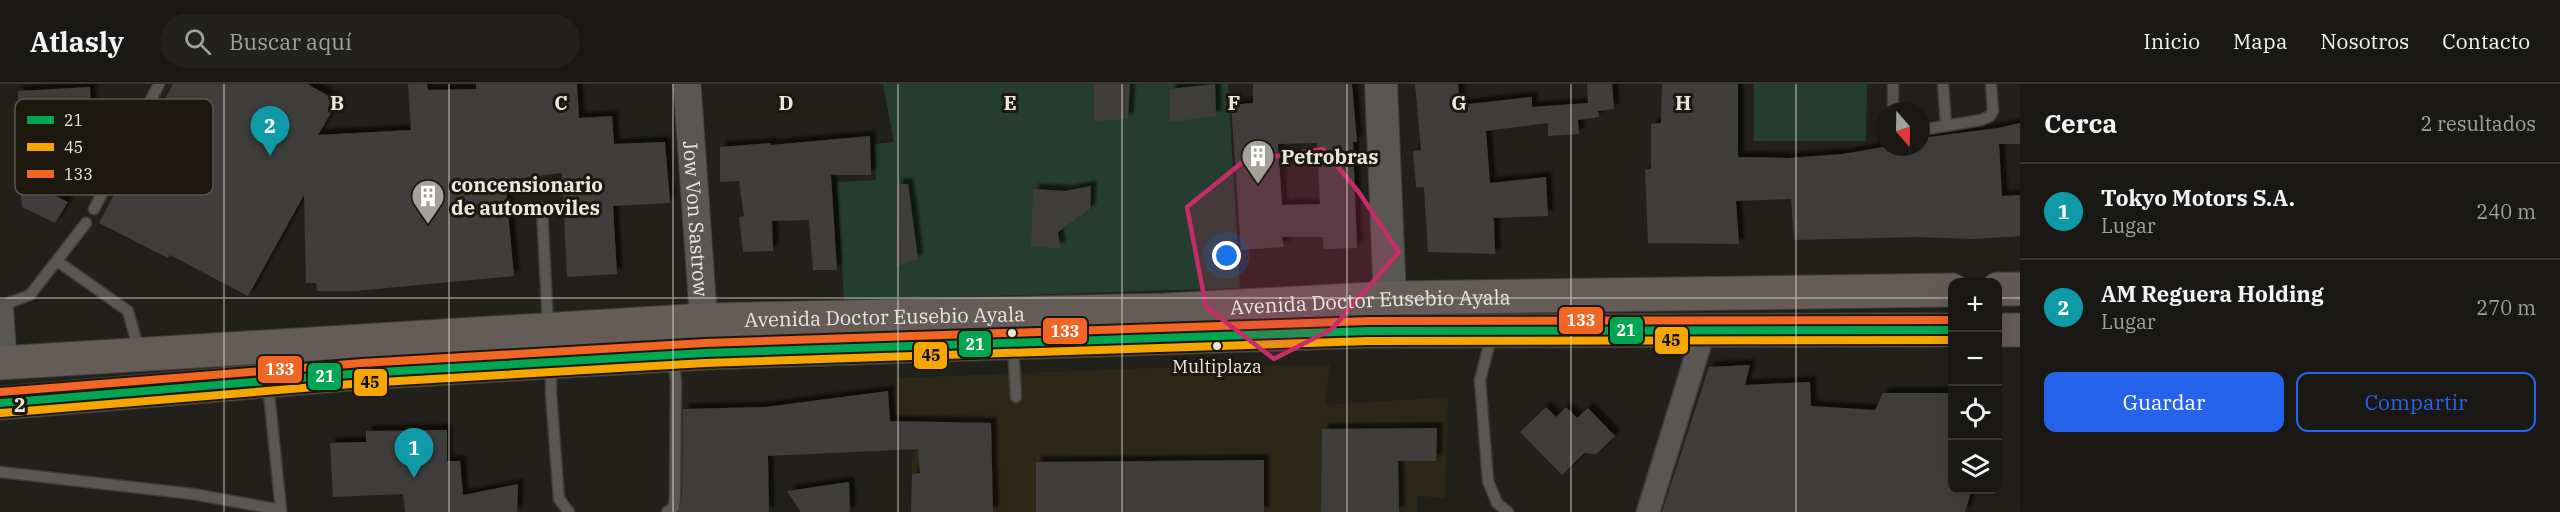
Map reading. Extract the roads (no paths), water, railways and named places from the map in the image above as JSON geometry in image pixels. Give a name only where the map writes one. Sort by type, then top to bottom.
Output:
[{"type":"highway","points":[[2002,289],[2020,289]]},
{"type":"highway","name":"Avenida Doctor Eusebio Ayala","points":[[1,368],[34,376],[56,360],[704,320],[1165,310],[1390,298],[1948,290]]},
{"type":"highway","name":"Avenida Doctor Eusebio Ayala","points":[[0,403],[268,381],[705,353],[1368,331],[1948,330]]},
{"type":"highway","points":[[2002,330],[2020,330]]},
{"type":"main road","points":[[1381,84],[1390,298]]},
{"type":"street","name":"Jow Von Sastrow","points":[[687,84],[705,353]]},
{"type":"street","points":[[0,313],[1,368]]},
{"type":"street","points":[[1648,512],[1704,331]]},
{"type":"lane","points":[[151,99],[159,84]]},
{"type":"lane","points":[[1893,84],[1893,102]]},
{"type":"lane","points":[[1943,84],[1946,125]]},
{"type":"lane","points":[[1930,128],[1981,120],[1990,116],[1993,111],[1991,84]]},
{"type":"lane","points":[[94,209],[101,195]]},
{"type":"lane","points":[[542,208],[548,330]]},
{"type":"lane","points":[[0,306],[30,295],[86,223]]},
{"type":"lane","points":[[57,261],[128,311],[140,355]]},
{"type":"lane","points":[[1016,397],[1012,342],[1018,332],[1026,327],[1153,320],[1165,310]]},
{"type":"lane","points":[[1493,331],[1480,380],[1487,470],[1488,481],[1497,503],[1508,512]]},
{"type":"lane","points":[[667,512],[674,507],[675,495],[676,381],[672,355]]},
{"type":"lane","points":[[551,362],[551,394],[559,499],[569,512]]},
{"type":"lane","points":[[0,472],[193,494],[281,511],[268,381]]},
{"type":"place","name":"AM Reguera Holding","points":[[270,156]]},
{"type":"place","name":"Petrobras","points":[[1258,185]]},
{"type":"place","name":"concensionario de automoviles","points":[[428,225]]},
{"type":"place","name":"Multiplaza","points":[[1217,346]]},
{"type":"place","name":"Tokyo Motors S.A.","points":[[414,478]]}]
